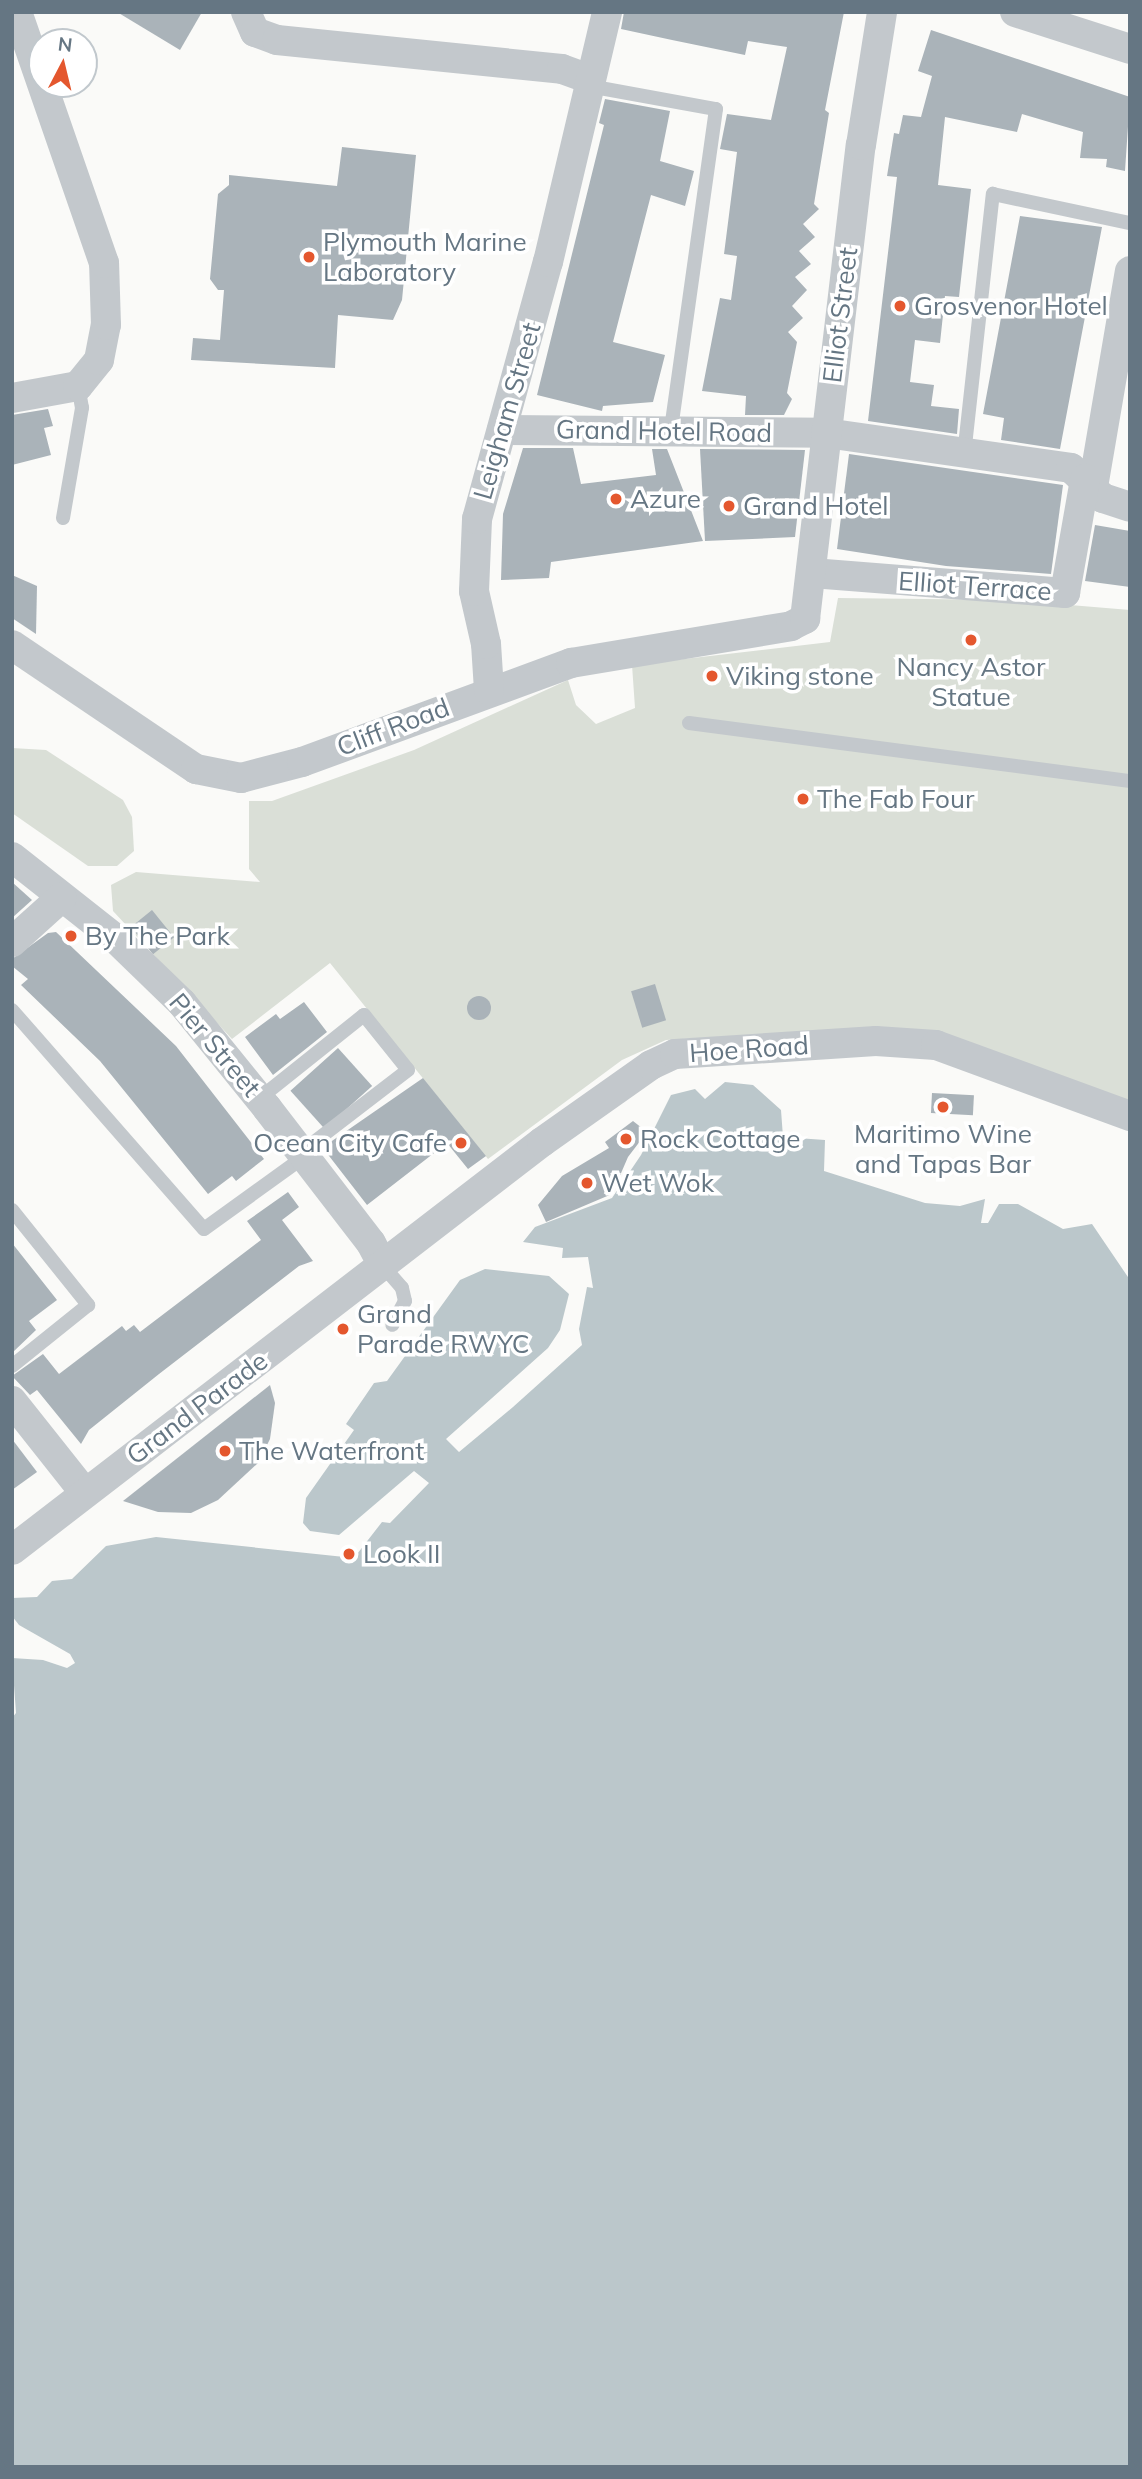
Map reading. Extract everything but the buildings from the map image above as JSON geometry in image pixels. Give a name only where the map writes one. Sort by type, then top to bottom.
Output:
[{"type":"street","points":[[12,398],[78,386],[99,360],[106,325],[104,263],[19,49],[17,12]]},
{"type":"street","points":[[246,12],[255,32],[277,40],[562,69],[590,82]]},
{"type":"street","name":"Leigham Street","points":[[489,690],[472,547],[548,262],[607,12]]},
{"type":"street","name":"Elliot Street","points":[[805,619],[861,145],[882,12]]},
{"type":"street","points":[[1032,15],[1130,49]]},
{"type":"street","points":[[1089,483],[1130,271]]},
{"type":"street","name":"Grand Hotel Road","points":[[502,430],[826,433],[964,455],[1071,468],[1103,498],[1130,508]]},
{"type":"street","name":"Elliot Terrace","points":[[812,573],[1065,593],[1089,483]]},
{"type":"street","name":"Cliff Road","points":[[12,645],[196,769],[241,778],[302,762],[489,690],[571,663],[791,626],[805,619]]},
{"type":"street","name":"Pier Street","points":[[12,857],[116,939],[182,1003],[303,1154],[383,1266]]},
{"type":"street","points":[[12,942],[62,897]]},
{"type":"street","name":"Hoe Road","points":[[383,1266],[604,1096],[675,1054],[876,1041],[936,1045],[1130,1116]]},
{"type":"street","name":"Grand Parade","points":[[12,1550],[84,1492],[383,1266]]},
{"type":"street","points":[[12,1401],[84,1492]]},
{"type":"lane","points":[[590,82],[716,108],[671,431]]},
{"type":"lane","points":[[964,455],[993,194],[1130,223]]},
{"type":"lane","points":[[62,518],[82,408],[78,386]]},
{"type":"lane","points":[[689,723],[1130,781]]},
{"type":"lane","points":[[12,1010],[204,1229],[408,1070],[363,1015],[260,1098]]},
{"type":"lane","points":[[12,1210],[88,1305],[12,1366]]},
{"type":"lane","points":[[383,1266],[402,1288],[405,1301],[392,1325]]},
{"type":"shaded area","points":[[838,598],[1011,600],[1130,610],[1130,1105],[997,1055],[750,1035],[666,1040],[622,1060],[488,1159],[330,963],[232,1039],[113,911],[111,885],[136,872],[260,882],[249,869],[249,801],[272,801],[414,750],[568,680],[576,705],[596,724],[635,708],[632,665],[830,642]]},
{"type":"shaded area","points":[[12,748],[46,750],[123,800],[132,817],[134,851],[117,866],[88,866],[12,813]]},
{"type":"shaded area","points":[[725,1082],[753,1085],[781,1110],[783,1137],[825,1140],[824,1171],[925,1203],[960,1206],[985,1199],[981,1223],[988,1223],[999,1204],[1018,1204],[1063,1229],[1092,1224],[1130,1280],[1130,2467],[12,2467],[12,1718],[16,1713],[12,1658],[43,1660],[67,1668],[75,1663],[70,1654],[19,1625],[12,1616],[12,1598],[37,1597],[52,1581],[72,1579],[106,1546],[156,1537],[354,1558],[382,1522],[390,1523],[429,1483],[414,1471],[339,1535],[310,1531],[303,1523],[306,1498],[354,1430],[346,1424],[374,1383],[387,1381],[460,1280],[485,1269],[549,1276],[569,1294],[560,1330],[548,1348],[446,1439],[459,1452],[513,1407],[582,1345],[579,1329],[587,1287],[593,1288],[588,1257],[562,1258],[563,1248],[523,1242],[535,1227],[612,1198],[641,1155],[671,1095],[695,1089],[705,1099]]},
{"type":"place","name":"Plymouth Marine Laboratory","points":[[309,257]]},
{"type":"place","name":"Grosvenor Hotel","points":[[900,306]]},
{"type":"place","name":"Azure","points":[[616,499]]},
{"type":"place","name":"Grand Hotel","points":[[729,506]]},
{"type":"place","name":"Nancy Astor Statue","points":[[971,640]]},
{"type":"place","name":"Viking stone","points":[[712,676]]},
{"type":"place","name":"The Fab Four","points":[[803,799]]},
{"type":"place","name":"By The Park","points":[[71,936]]},
{"type":"place","name":"Maritimo Wine and Tapas Bar","points":[[943,1107]]},
{"type":"place","name":"Rock Cottage","points":[[626,1139]]},
{"type":"place","name":"Ocean City Cafe","points":[[461,1143]]},
{"type":"place","name":"Wet Wok","points":[[587,1183]]},
{"type":"place","name":"Grand Parade RWYC","points":[[343,1329]]},
{"type":"place","name":"The Waterfront","points":[[225,1451]]},
{"type":"place","name":"Look II","points":[[349,1554]]}]
